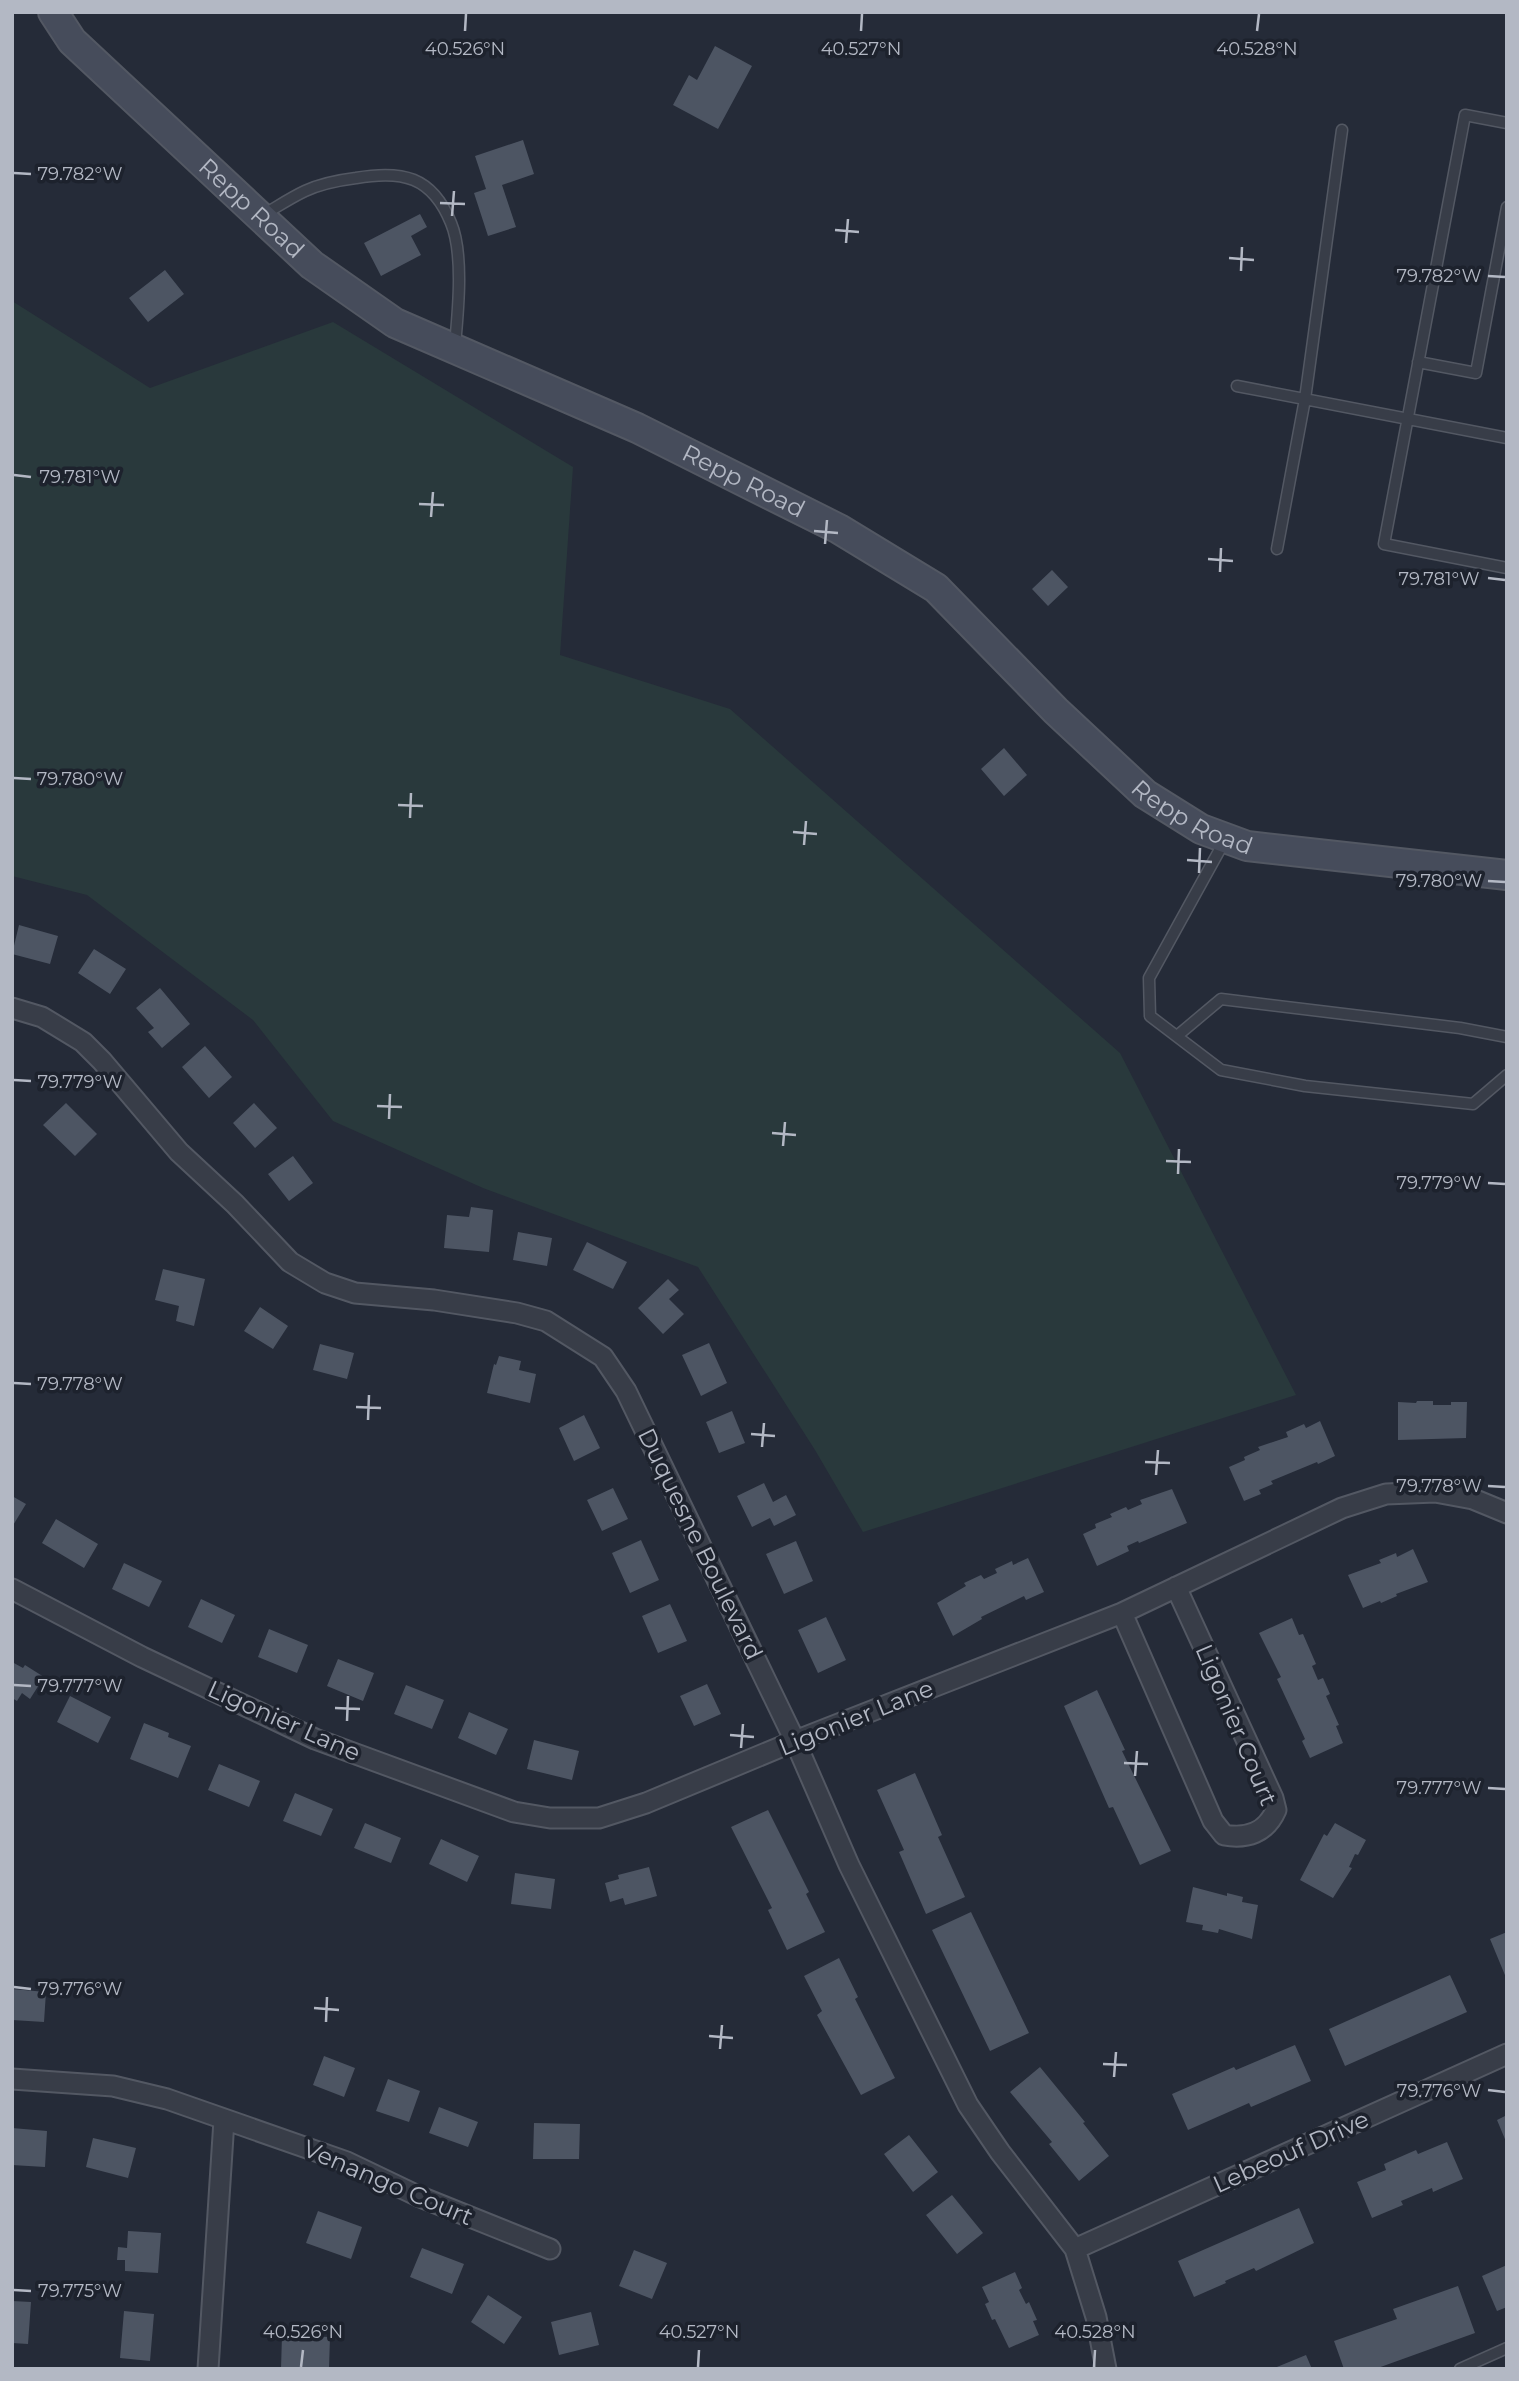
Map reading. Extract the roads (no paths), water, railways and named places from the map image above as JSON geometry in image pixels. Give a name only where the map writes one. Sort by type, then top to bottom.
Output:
[{"type":"street","name":"Repp Road","points":[[53,12],[72,41],[312,265],[395,323],[637,428],[839,529],[936,588],[1056,711],[1145,794],[1201,829],[1247,846],[1507,876]]},
{"type":"street","name":"Duquesne Boulevard","points":[[12,1008],[42,1017],[83,1042],[179,1152],[235,1204],[290,1262],[325,1283],[355,1293],[434,1300],[517,1313],[546,1321],[603,1357],[626,1391],[795,1741],[849,1865],[968,2105],[1074,2249],[1096,2317],[1106,2369]]},
{"type":"street","name":"Ligonier Lane","points":[[12,1589],[142,1657],[315,1739],[514,1812],[550,1818],[599,1818],[646,1803],[1122,1612],[1342,1508],[1386,1494],[1435,1492],[1474,1499],[1507,1513]]},
{"type":"street","name":"Ligonier Court","points":[[1122,1612],[1213,1821],[1224,1835],[1250,1835],[1265,1828],[1276,1810],[1273,1798],[1176,1587]]},
{"type":"street","name":"Lebeouf Drive","points":[[1074,2249],[1507,2054]]},
{"type":"street","name":"Venango Court","points":[[12,2079],[113,2086],[167,2099],[347,2162],[418,2196],[550,2249]]},
{"type":"street","points":[[208,2369],[224,2119]]},
{"type":"lane","points":[[1507,123],[1465,115],[1384,544],[1507,568]]},
{"type":"lane","points":[[1277,549],[1305,399],[1342,130]]},
{"type":"lane","points":[[259,217],[307,190],[345,180],[379,174],[402,174],[424,185],[452,224],[458,262],[455,349]]},
{"type":"lane","points":[[1418,362],[1476,373],[1507,207]]},
{"type":"lane","points":[[1237,386],[1507,438]]},
{"type":"lane","points":[[1226,838],[1149,978],[1150,1016],[1221,1070],[1305,1086],[1473,1104],[1507,1075]]},
{"type":"lane","points":[[1177,1036],[1222,999],[1460,1028],[1507,1037]]},
{"type":"lane","points":[[1460,2369],[1507,2348]]}]
